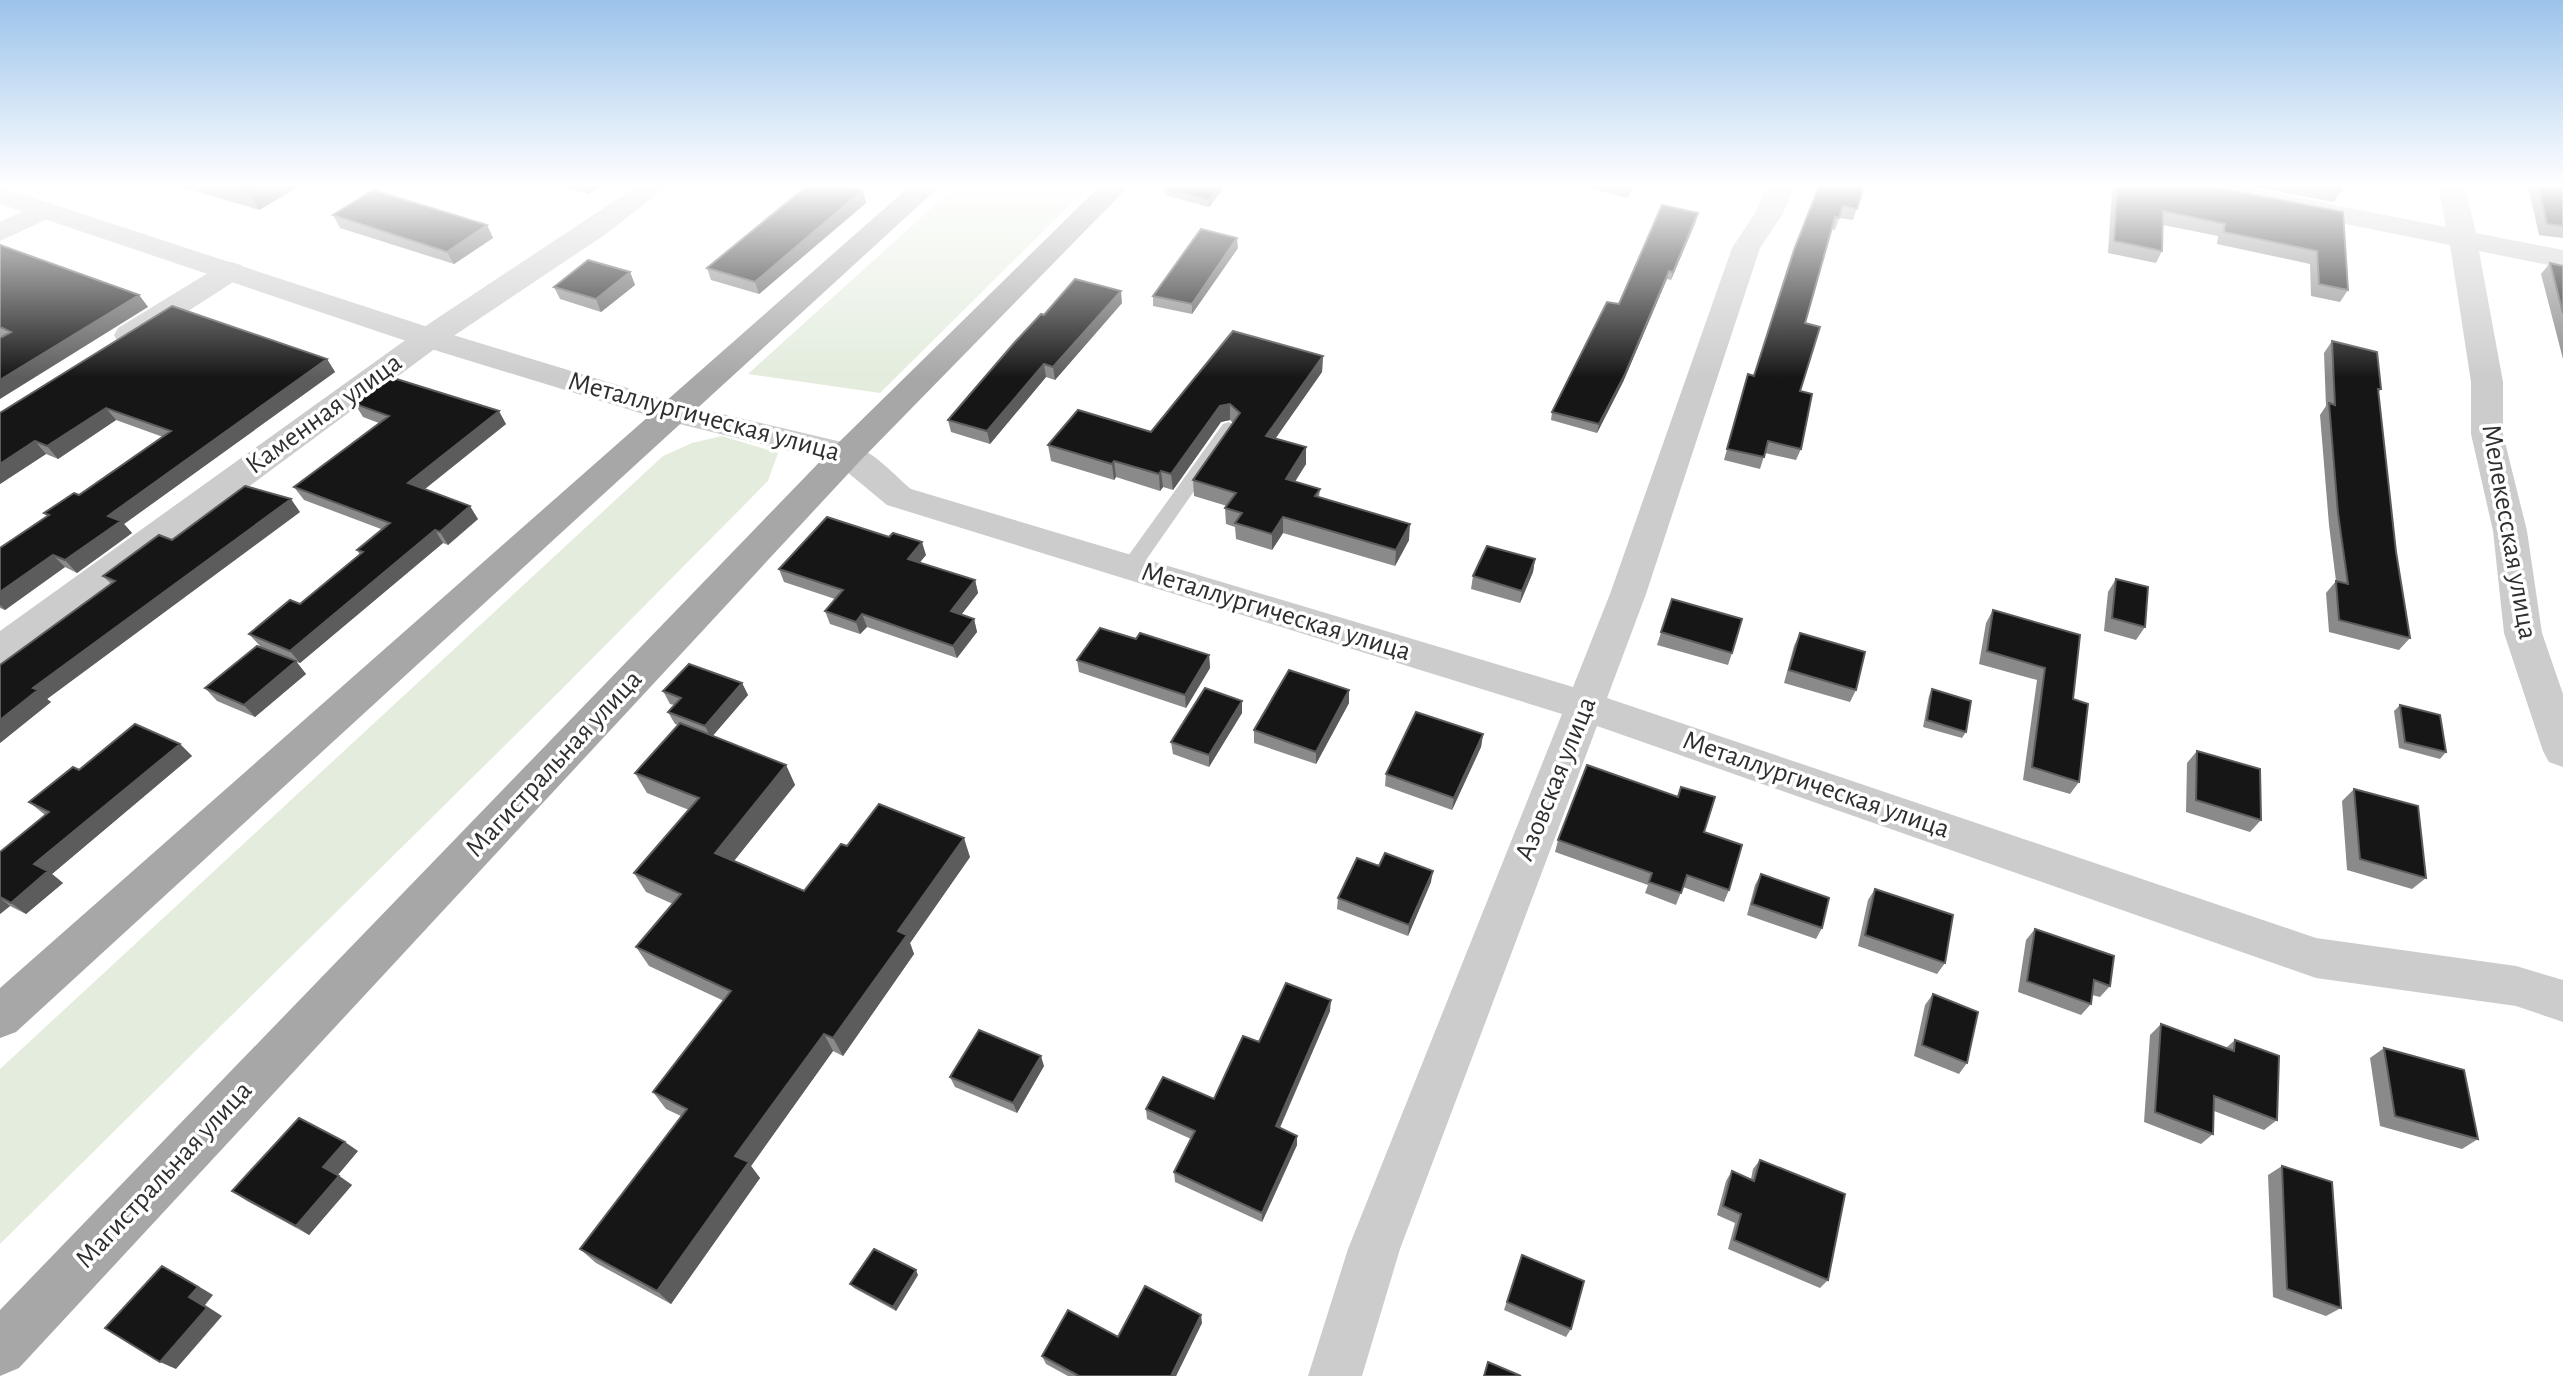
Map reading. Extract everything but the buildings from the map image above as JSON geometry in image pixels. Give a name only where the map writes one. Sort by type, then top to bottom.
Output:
[{"type":"main road","points":[[0,1017],[855,250]]},
{"type":"main road","name":"Магистральная улица","points":[[0,1349],[847,454],[1051,250]]},
{"type":"street","name":"Металлургическая улица","points":[[167,250],[429,338],[674,413],[847,454],[899,497],[1586,706],[2316,958],[2516,986],[2563,1001]]},
{"type":"street","name":"Каменная улица","points":[[0,651],[429,338],[562,250]]},
{"type":"street","name":"Азовская улица","points":[[1335,1376],[1374,1249],[1628,594],[1745,250]]},
{"type":"street","name":"Мелекесская улица","points":[[2466,250],[2487,382],[2487,434],[2510,531],[2523,633],[2563,751]]},
{"type":"street","points":[[2515,250],[2563,260]]},
{"type":"street","points":[[104,351],[231,271]]},
{"type":"lane","points":[[1130,568],[1229,428]]},
{"type":"green space","points":[[885,250],[1024,250],[880,393],[748,374]]},
{"type":"green space","points":[[722,436],[778,453],[768,481],[561,690],[0,1244],[0,1069],[663,456],[692,443]]}]
